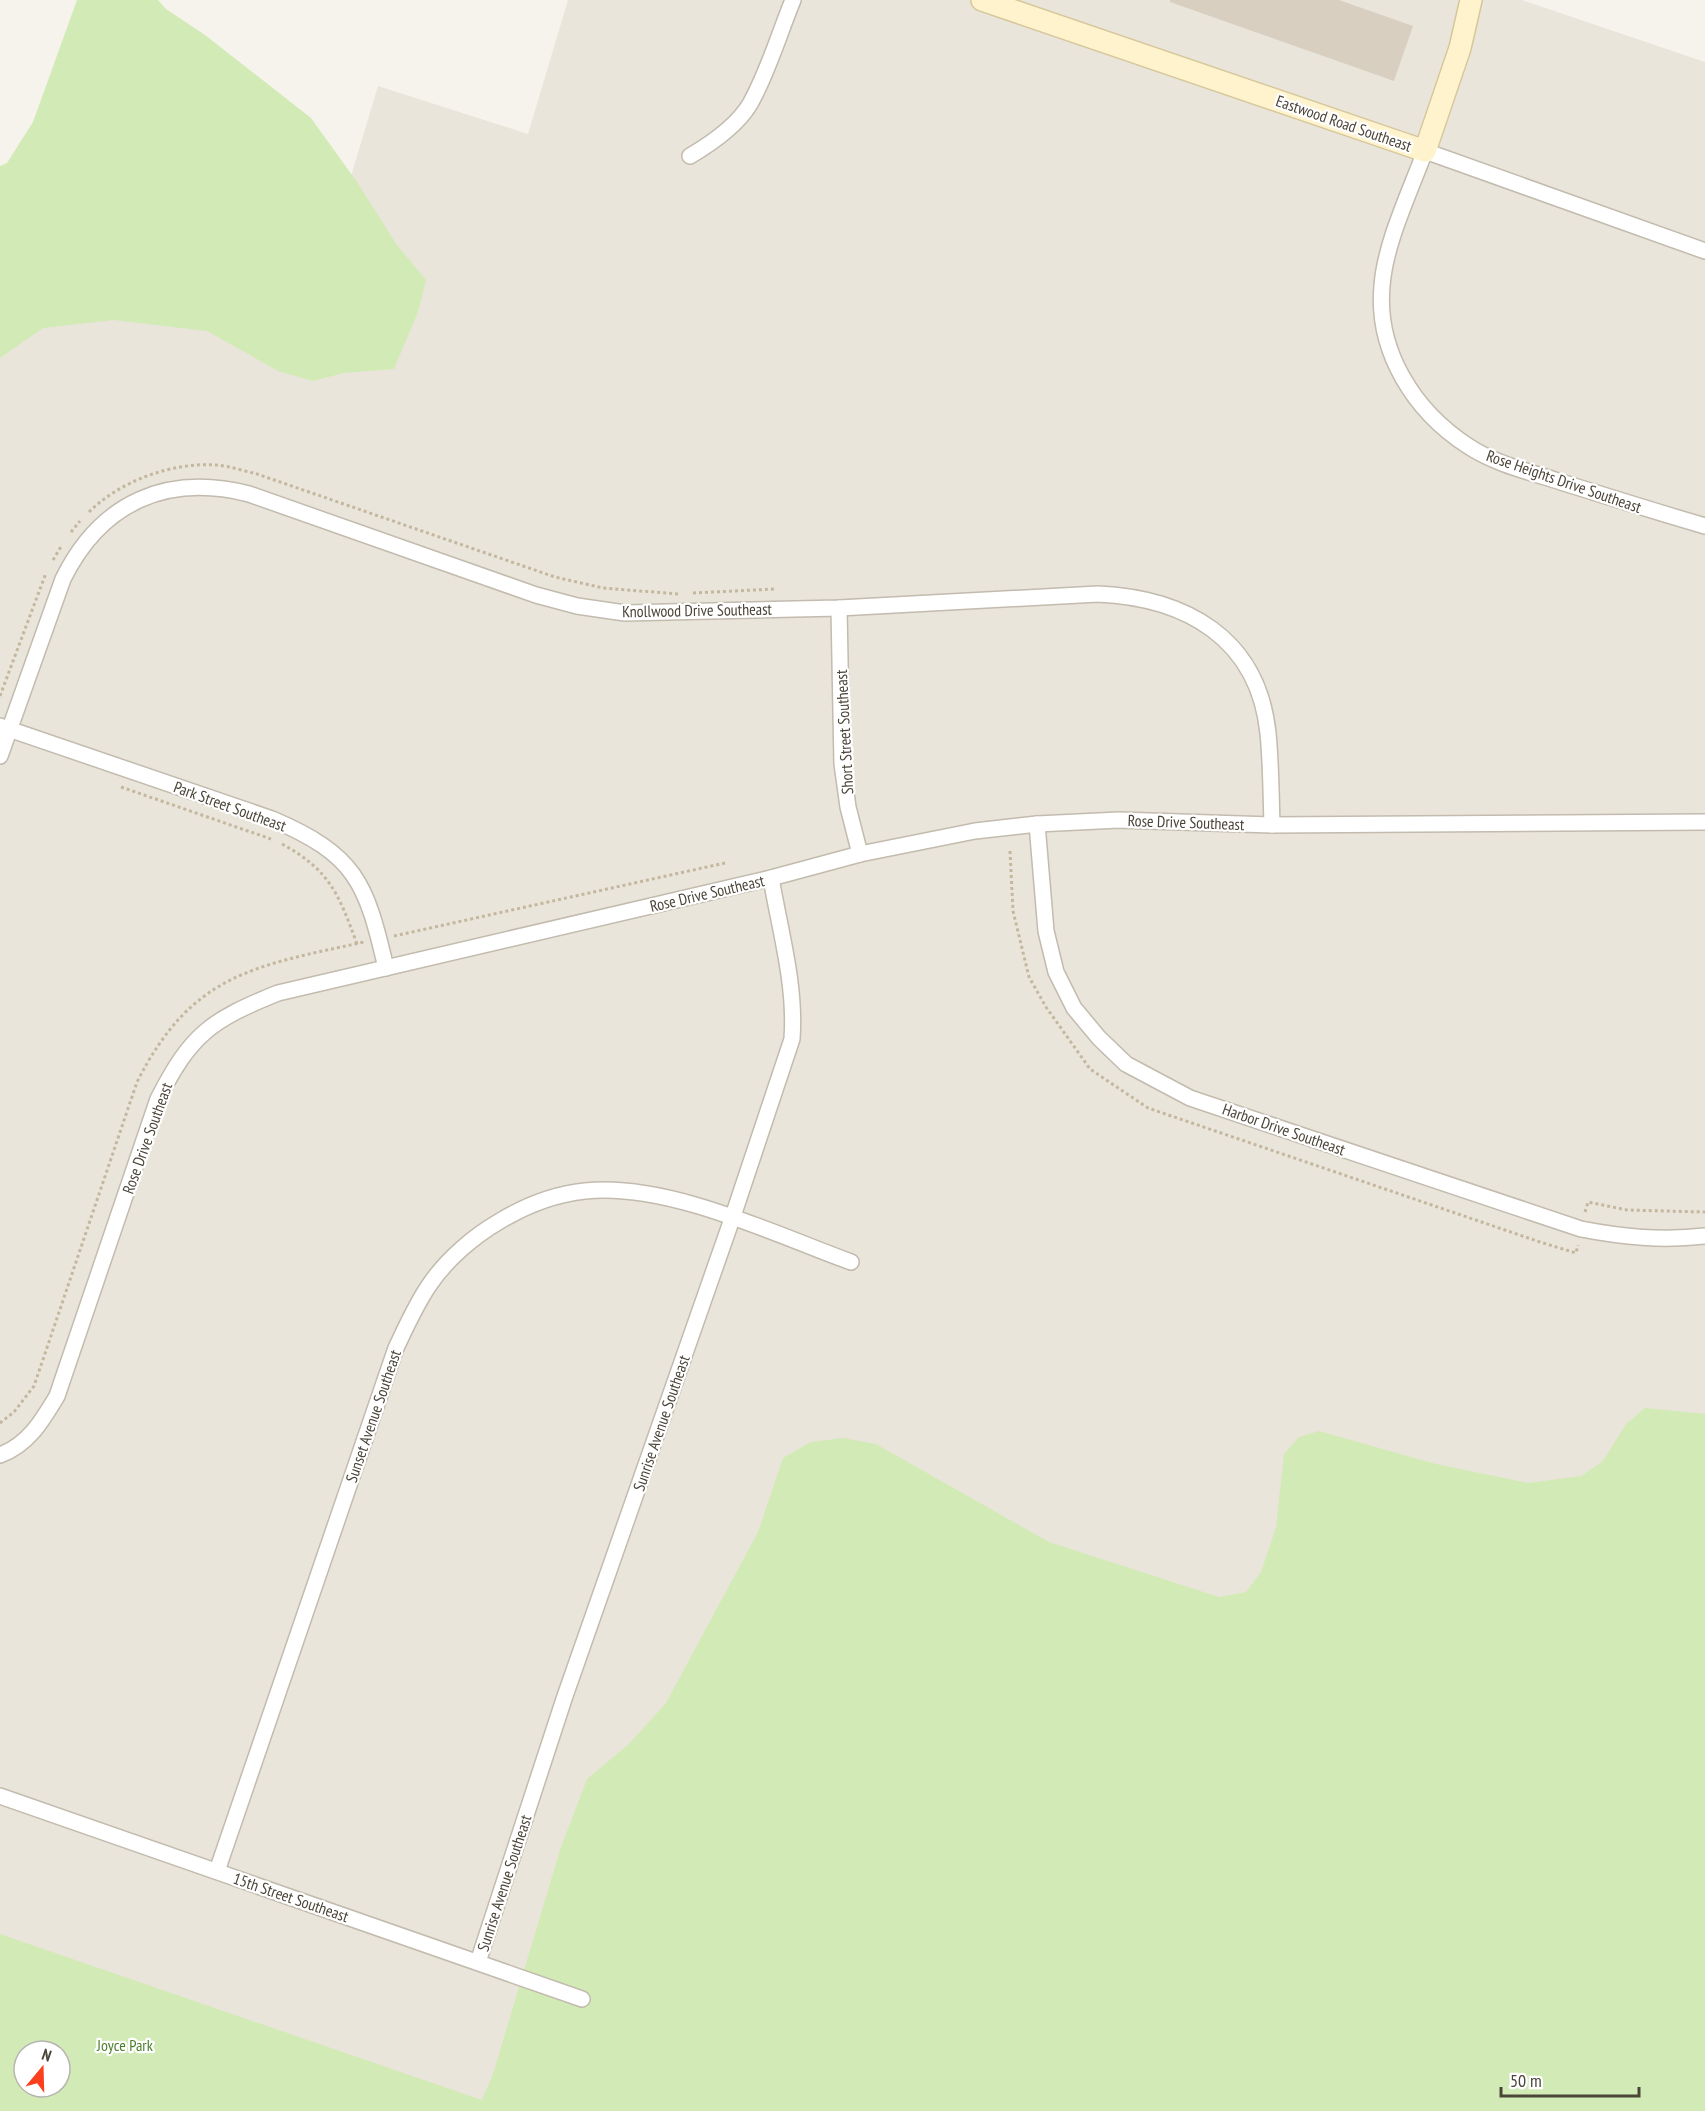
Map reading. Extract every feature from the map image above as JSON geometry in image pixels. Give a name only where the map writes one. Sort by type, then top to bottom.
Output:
[{"type":"street","points":[[690,156],[710,144],[733,124],[749,105],[793,0]]},
{"type":"street","name":"Eastwood Road Southeast","points":[[982,0],[1425,151],[1705,251]]},
{"type":"street","points":[[1425,151],[1460,48],[1471,0]]},
{"type":"street","name":"Rose Heights Drive Southeast","points":[[1425,151],[1391,246],[1382,285],[1382,325],[1392,359],[1410,391],[1434,419],[1468,447],[1496,460],[1705,526]]},
{"type":"street","name":"Knollwood Drive Southeast","points":[[0,756],[4,728],[63,579],[76,552],[95,529],[141,498],[166,489],[193,486],[222,487],[249,494],[536,595],[578,606],[625,613],[839,608],[1098,594],[1129,595],[1159,602],[1185,612],[1207,625],[1239,656],[1258,691],[1268,732],[1272,825]]},
{"type":"street","name":"Short Street Southeast","points":[[839,608],[842,764],[848,807],[860,854]]},
{"type":"street","name":"Park Street Southeast","points":[[4,728],[272,819],[303,833],[330,851],[352,872],[372,910],[386,968]]},
{"type":"street","name":"Rose Drive Southeast","points":[[0,1455],[26,1440],[40,1424],[57,1396],[158,1099],[184,1052],[200,1034],[219,1019],[278,993],[771,878],[860,854],[975,831],[1037,824],[1119,820],[1272,825],[1705,822]]},
{"type":"street","name":"Harbor Drive Southeast","points":[[1037,824],[1046,931],[1056,972],[1074,1008],[1099,1038],[1126,1064],[1190,1098],[1581,1229],[1632,1238],[1675,1239],[1705,1236]]},
{"type":"street","name":"Sunrise Avenue Southeast","points":[[478,1962],[564,1699],[732,1219],[792,1039],[794,1015],[791,991],[771,878]]},
{"type":"street","name":"Sunset Avenue Southeast","points":[[217,1871],[396,1348],[430,1283],[479,1233],[515,1212],[552,1198],[585,1191],[624,1191],[664,1197],[851,1262]]},
{"type":"street","name":"15th Street Southeast","points":[[0,1796],[582,1999]]},
{"type":"path","points":[[70,533],[98,504],[123,487],[155,474],[184,466],[217,465],[257,474],[555,577],[603,588],[679,594]]},
{"type":"path","points":[[0,696],[44,578],[64,541]]},
{"type":"path","points":[[690,593],[776,589]]},
{"type":"path","points":[[117,786],[274,840],[298,853],[321,872],[340,896],[357,944],[725,863]]},
{"type":"path","points":[[1581,1229],[1587,1202],[1628,1210],[1705,1212]]},
{"type":"shaded area","points":[[568,0],[1522,0],[1705,62],[1705,1440],[1596,1532],[1262,1631],[575,2111],[0,2111],[0,259],[296,359],[378,86],[528,134]]},
{"type":"green space","points":[[77,0],[158,0],[166,9],[205,35],[311,118],[357,182],[397,245],[426,280],[418,312],[394,369],[344,373],[313,381],[278,371],[207,331],[114,320],[43,328],[0,358],[0,166],[7,163],[33,122]]},
{"type":"green space","name":"Joyce Park","points":[[1645,1408],[1705,1414],[1705,2111],[0,2111],[0,1934],[482,2100],[493,2074],[560,1850],[587,1779],[629,1744],[666,1703],[758,1532],[783,1458],[811,1442],[843,1438],[876,1444],[1049,1542],[1219,1597],[1246,1592],[1261,1572],[1276,1527],[1284,1454],[1299,1437],[1319,1431],[1436,1464],[1528,1483],[1581,1476],[1603,1461],[1626,1424]]},
{"type":"building","points":[[1170,0],[1339,0],[1413,26],[1394,81],[1170,2]]}]
